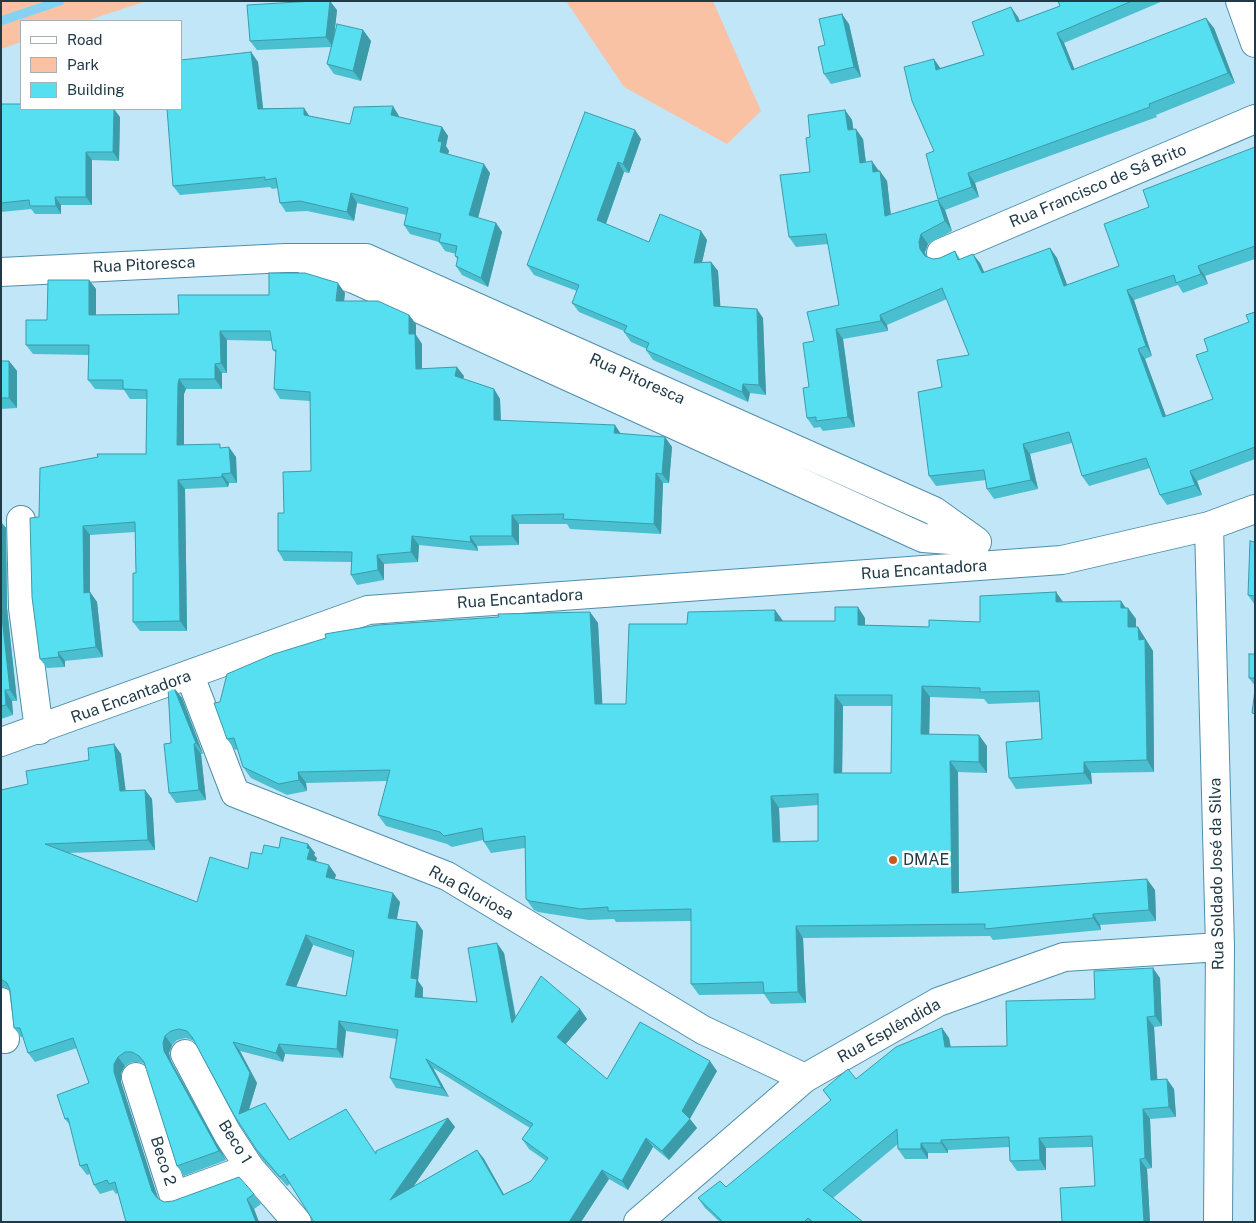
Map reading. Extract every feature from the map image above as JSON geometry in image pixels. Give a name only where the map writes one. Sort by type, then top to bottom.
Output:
[{"type":"street","points":[[1240,1],[1255,43]]},
{"type":"street","name":"Rua Francisco de Sá Brito","points":[[941,253],[1255,120]]},
{"type":"street","name":"Rua Pitoresca","points":[[1,272],[286,258],[354,279],[923,538],[976,542],[1062,560]]},
{"type":"street","name":"Rua Encantadora","points":[[1,742],[40,730],[368,610],[1062,560],[1209,526],[1255,509]]},
{"type":"street","points":[[21,520],[23,608],[40,730]]},
{"type":"street","name":"Rua Soldado José da Silva","points":[[1209,526],[1220,947],[1218,1222]]},
{"type":"street","name":"Rua Gloriosa","points":[[190,676],[235,793],[447,876],[703,1030],[805,1078]]},
{"type":"street","name":"Rua Esplêndida","points":[[638,1222],[805,1078],[938,1002],[1064,957],[1220,947]]},
{"type":"street","points":[[1,1002],[5,1039]]},
{"type":"street","name":"Beco 1","points":[[185,1054],[227,1133],[250,1168],[297,1222]]},
{"type":"street","name":"Beco 2","points":[[136,1077],[174,1196],[250,1168]]},
{"type":"green space","points":[[1,1],[147,1],[89,20],[20,20],[20,42],[1,49]]},
{"type":"green space","points":[[566,1],[713,1],[761,111],[727,144],[624,87]]},
{"type":"building","points":[[330,1],[326,37],[250,41],[247,5]]},
{"type":"building","points":[[1058,1],[1132,1],[1057,33],[1072,70],[1206,18],[1228,73],[1149,104],[1150,107],[968,173],[972,187],[938,199],[926,154],[934,151],[912,101],[904,67],[934,59],[936,70],[984,55],[972,22],[1011,7],[1017,22],[1060,6]]},
{"type":"building","points":[[842,14],[854,67],[824,74],[818,47],[825,45],[819,19]]},
{"type":"building","points":[[337,24],[363,30],[353,71],[327,64]]},
{"type":"building","points":[[251,52],[258,109],[304,108],[304,115],[350,124],[354,107],[393,106],[391,115],[442,127],[438,141],[442,142],[440,152],[484,164],[469,215],[496,223],[481,278],[456,266],[458,257],[455,256],[457,246],[439,242],[441,234],[404,225],[408,208],[351,193],[347,212],[300,201],[280,203],[276,178],[265,180],[265,177],[173,186],[167,110],[182,110],[182,60]]},
{"type":"building","points":[[1,104],[20,104],[20,110],[114,110],[113,152],[86,152],[86,197],[55,197],[56,206],[30,206],[29,200],[1,203]]},
{"type":"building","points":[[845,110],[848,130],[856,129],[860,163],[872,161],[873,172],[880,171],[885,216],[938,200],[945,221],[921,234],[920,249],[925,256],[933,259],[940,258],[955,251],[958,260],[973,254],[982,273],[1050,248],[1064,286],[1119,266],[1104,224],[1149,207],[1143,190],[1255,147],[1255,246],[1198,266],[1201,274],[1176,283],[1174,275],[1127,290],[1146,346],[1138,349],[1163,417],[1213,399],[1196,355],[1208,351],[1204,339],[1249,322],[1246,315],[1255,312],[1255,447],[1190,471],[1195,485],[1160,495],[1146,458],[1082,476],[1069,432],[1023,444],[1031,480],[987,489],[984,470],[929,476],[918,392],[942,387],[937,360],[969,355],[942,288],[880,315],[881,321],[836,329],[848,417],[816,421],[816,417],[807,418],[803,388],[809,387],[803,343],[814,341],[807,312],[839,305],[826,234],[789,237],[780,175],[810,172],[806,138],[810,137],[808,115]]},
{"type":"building","points":[[585,112],[635,130],[623,164],[618,162],[597,220],[649,242],[660,214],[701,231],[694,263],[711,262],[714,306],[757,309],[759,385],[743,384],[742,392],[646,350],[649,343],[624,332],[627,326],[572,303],[579,285],[527,265]]},
{"type":"building","points":[[269,273],[305,273],[338,283],[336,301],[378,301],[409,315],[409,334],[415,334],[416,369],[457,367],[455,376],[494,389],[494,420],[615,425],[614,433],[665,437],[662,474],[656,473],[654,524],[563,519],[564,514],[512,515],[512,536],[470,536],[471,542],[412,536],[411,552],[377,555],[378,570],[351,575],[352,552],[278,551],[278,513],[284,513],[283,472],[311,471],[310,392],[274,389],[276,350],[273,350],[270,331],[220,331],[221,363],[215,364],[215,379],[179,379],[178,384],[177,445],[220,444],[220,448],[229,447],[231,473],[222,474],[222,477],[178,480],[180,621],[133,622],[133,573],[136,573],[135,522],[83,526],[84,593],[90,592],[96,647],[58,652],[59,657],[40,659],[32,597],[30,518],[39,517],[40,468],[98,457],[97,454],[146,454],[147,390],[123,389],[123,380],[88,380],[89,345],[26,345],[26,320],[47,320],[48,280],[89,280],[89,315],[179,314],[178,295],[269,295]]},
{"type":"building","points":[[1,361],[9,361],[9,398],[1,398]]},
{"type":"building","points":[[1250,541],[1255,542],[1255,596],[1248,595]]},
{"type":"building","points":[[1056,592],[1056,602],[1121,601],[1121,608],[1128,608],[1128,627],[1138,627],[1139,640],[1145,639],[1147,760],[1084,762],[1084,773],[1009,778],[1006,742],[1042,739],[1039,691],[980,692],[980,688],[922,686],[921,734],[979,735],[979,762],[950,761],[952,893],[1147,879],[1149,910],[1093,914],[1093,918],[985,929],[985,924],[796,926],[798,992],[764,993],[763,982],[691,984],[691,909],[608,911],[608,907],[581,909],[526,899],[525,836],[484,842],[482,828],[444,836],[440,832],[378,815],[390,770],[298,772],[299,780],[279,784],[243,767],[234,738],[227,739],[214,703],[220,702],[227,674],[274,654],[326,638],[325,634],[378,625],[499,617],[498,614],[590,612],[595,704],[626,704],[629,624],[687,624],[688,612],[775,610],[775,621],[835,621],[835,607],[858,607],[858,625],[929,627],[929,620],[980,622],[980,596]],"holes":[[[835,695],[892,695],[891,773],[834,773]],[[818,794],[818,841],[773,842],[771,796]]]},
{"type":"building","points":[[1,608],[10,690],[5,690],[6,705],[1,706]]},
{"type":"building","points":[[1249,654],[1255,654],[1255,678],[1249,678]]},
{"type":"building","points":[[168,688],[174,688],[196,743],[194,744],[199,790],[169,793],[164,744],[171,743]]},
{"type":"building","points":[[1255,690],[1255,714],[1252,713]]},
{"type":"building","points":[[114,744],[120,791],[145,790],[148,840],[45,844],[197,902],[210,857],[248,869],[251,852],[262,854],[264,845],[279,848],[281,837],[308,844],[307,848],[310,849],[307,859],[329,865],[326,877],[393,893],[388,918],[417,922],[411,978],[417,979],[415,997],[477,1002],[468,948],[497,943],[512,1023],[541,976],[580,1009],[557,1037],[607,1079],[640,1022],[710,1061],[682,1111],[690,1119],[662,1151],[646,1138],[622,1181],[602,1170],[569,1222],[314,1222],[284,1174],[280,1177],[256,1149],[234,1115],[192,1037],[187,1031],[179,1029],[171,1031],[165,1036],[163,1043],[164,1051],[219,1151],[177,1166],[144,1062],[132,1052],[125,1052],[118,1057],[114,1064],[114,1072],[152,1191],[157,1198],[164,1202],[173,1201],[239,1177],[254,1194],[247,1199],[256,1222],[126,1222],[115,1182],[109,1184],[107,1180],[94,1185],[87,1164],[80,1166],[68,1118],[65,1119],[57,1095],[89,1083],[73,1038],[28,1053],[20,1028],[14,1028],[10,990],[7,983],[1,979],[1,790],[28,784],[26,771],[89,760],[88,748]],"holes":[[[306,935],[354,951],[346,996],[286,985]],[[339,1021],[398,1030],[390,1078],[442,1088],[426,1059],[533,1124],[522,1139],[548,1158],[531,1181],[503,1195],[477,1150],[390,1200],[448,1118],[376,1151],[376,1154],[346,1109],[289,1140],[265,1103],[239,1114],[250,1073],[233,1042],[276,1053],[279,1044],[337,1049]]]},
{"type":"building","points":[[1153,968],[1155,1016],[1147,1017],[1151,1080],[1167,1079],[1169,1107],[1143,1109],[1145,1158],[1140,1159],[1144,1222],[1062,1222],[1060,1188],[1095,1186],[1092,1136],[1039,1138],[1040,1160],[1010,1161],[1009,1137],[941,1140],[941,1143],[921,1143],[921,1149],[898,1149],[897,1129],[823,1190],[863,1222],[813,1222],[808,1218],[804,1222],[723,1222],[698,1198],[720,1181],[726,1187],[831,1100],[823,1090],[848,1069],[856,1079],[896,1047],[942,1028],[945,1047],[1007,1046],[1006,1001],[1095,999],[1094,971]]},
{"type":"waterway","points":[[1,21],[60,1]]},
{"type":"place","name":"DMAE","points":[[893,860]]}]
